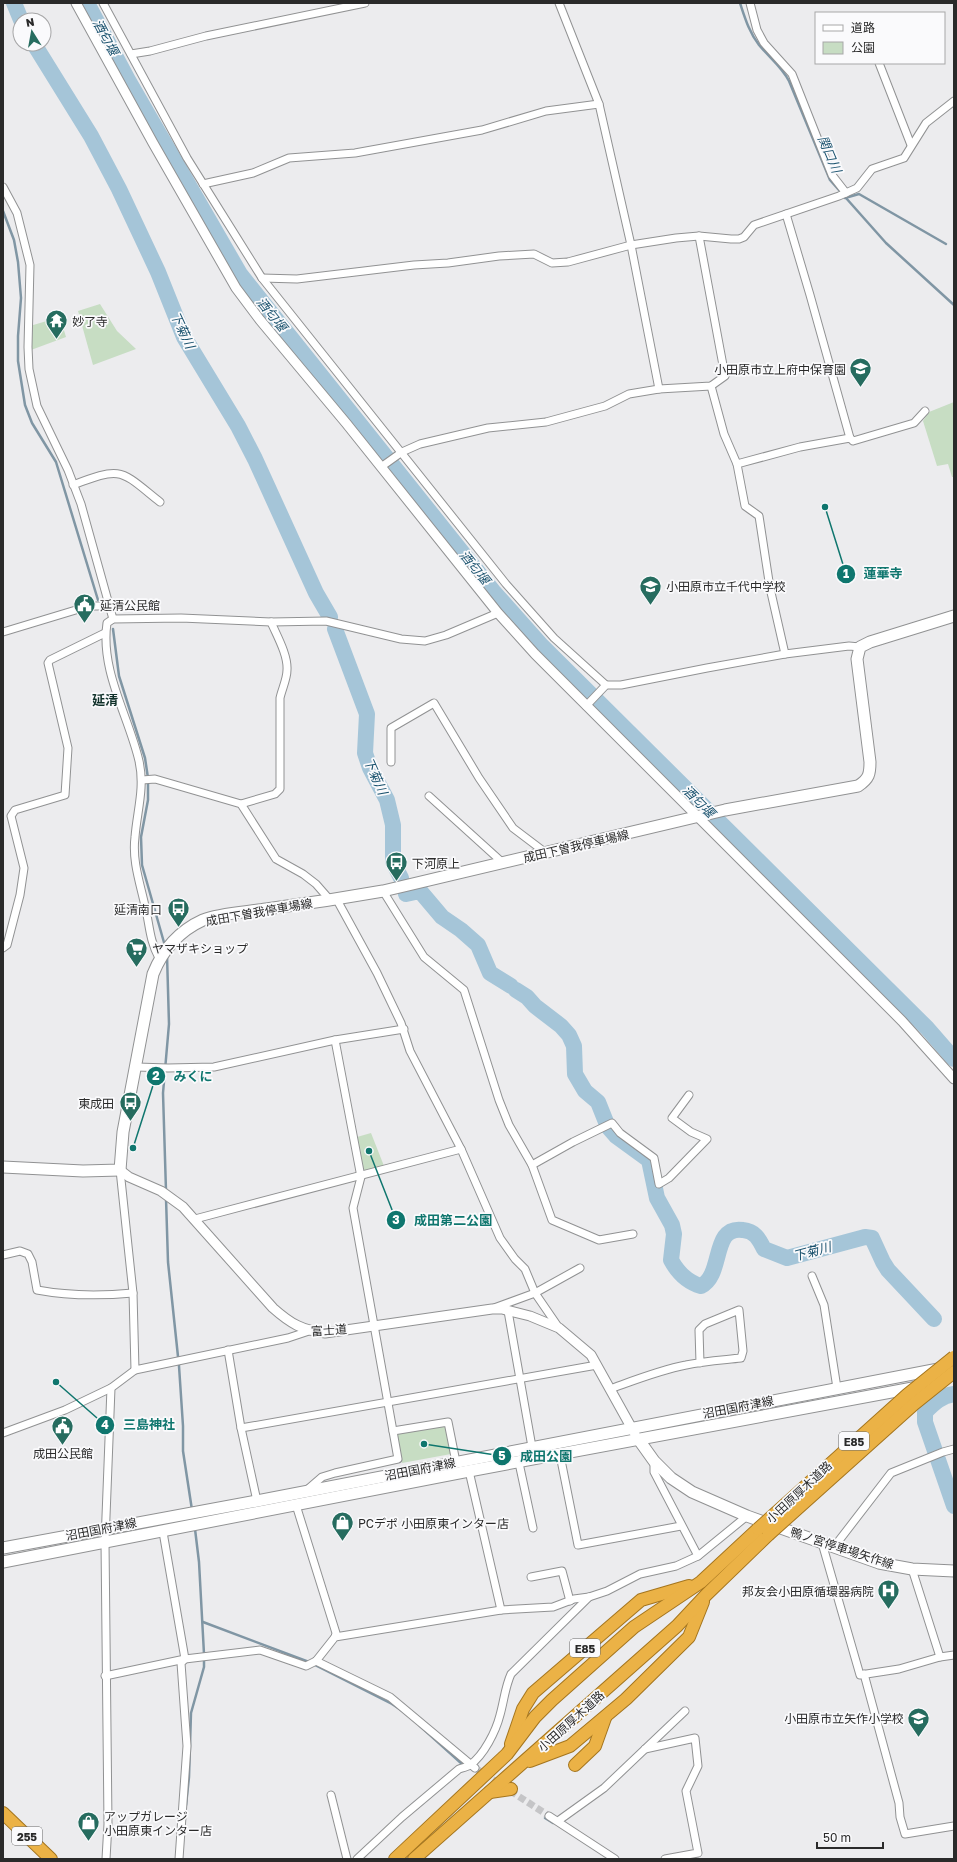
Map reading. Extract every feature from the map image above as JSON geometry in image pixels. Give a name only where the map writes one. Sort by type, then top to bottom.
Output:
[{"type":"highway","name":"小田原厚木道路","points":[[414,1859],[677,1626],[763,1532],[890,1410],[954,1358]]},
{"type":"highway","name":"小田原厚木道路","points":[[395,1859],[507,1754],[535,1717],[564,1689],[634,1627],[701,1582],[954,1372]]},
{"type":"highway","name":"小田原厚木道路","points":[[507,1754],[523,1709],[534,1693],[641,1600],[701,1582]]},
{"type":"highway","name":"小田原厚木道路","points":[[522,1764],[570,1746],[606,1717],[689,1637],[706,1595]]},
{"type":"highway","points":[[575,1765],[595,1746],[606,1717]]},
{"type":"highway","points":[[487,1793],[511,1789]]},
{"type":"highway","name":"255","points":[[3,1813],[51,1859]]},
{"type":"highway","points":[[419,1859],[464,1814]]},
{"type":"main road","points":[[860,647],[870,642],[954,616]]},
{"type":"main road","name":"成田下曽我停車場線","points":[[120,1170],[124,1132],[153,974],[159,958],[179,935],[205,920],[383,891],[725,810],[858,786],[867,780],[870,774],[870,762],[857,660],[860,647]]},
{"type":"main road","points":[[3,1167],[83,1171],[120,1170]]},
{"type":"main road","name":"沼田国府津線","points":[[3,1548],[186,1512],[257,1501],[631,1427],[954,1366]]},
{"type":"main road","name":"沼田国府津線","points":[[3,1562],[163,1532],[469,1471],[520,1463],[954,1380]]},
{"type":"main road","name":"鴨ノ宮停車場矢作線","points":[[639,1440],[654,1461],[671,1478],[692,1492],[747,1516],[879,1563],[912,1569],[954,1571]]},
{"type":"street","points":[[76,3],[153,143],[236,288],[260,320],[381,467],[498,613],[535,654],[586,706],[902,1021],[954,1079]]},
{"type":"street","points":[[103,3],[203,184],[262,278],[506,584],[554,638],[603,688]]},
{"type":"street","points":[[131,54],[150,51],[206,36],[365,3]]},
{"type":"street","points":[[560,3],[599,104],[631,245],[659,389]]},
{"type":"street","points":[[750,3],[757,30],[764,43],[792,74],[832,175],[846,193]]},
{"type":"street","points":[[880,64],[911,145]]},
{"type":"street","points":[[262,278],[297,279],[499,256],[534,254],[552,263],[568,262],[631,245],[676,238],[699,236],[739,239],[744,236],[754,225],[839,196],[857,188],[872,168],[904,158],[926,123],[954,101]]},
{"type":"street","points":[[203,184],[253,173],[289,158],[355,153],[482,130],[546,112],[599,104]]},
{"type":"street","points":[[3,188],[17,213],[30,265],[28,347],[29,369],[37,406],[74,485],[81,504],[113,620]]},
{"type":"street","points":[[786,214],[850,438]]},
{"type":"street","points":[[381,467],[402,452],[420,444],[488,428],[546,422],[605,406],[629,394],[659,389],[711,386],[725,376],[699,236]]},
{"type":"street","points":[[711,386],[724,434],[737,464],[745,506],[758,516],[770,588],[785,654]]},
{"type":"street","points":[[737,464],[800,447],[850,438],[853,440],[914,423],[925,411]]},
{"type":"street","points":[[74,485],[107,473],[118,473],[131,479],[160,502]]},
{"type":"street","points":[[3,632],[89,606],[109,606]]},
{"type":"street","points":[[159,958],[151,943],[146,907],[135,861],[135,836],[141,799],[142,780],[137,753],[112,679],[105,633],[107,623],[113,620],[181,618],[271,622],[326,621],[401,639],[425,641],[446,635],[498,613]]},
{"type":"street","points":[[142,780],[155,779],[241,804],[275,794],[280,789],[280,698],[287,672],[287,662],[271,622]]},
{"type":"street","points":[[3,948],[7,946],[20,895],[24,868],[11,816],[15,810],[65,795],[68,748],[48,663],[50,660],[105,633]]},
{"type":"street","points":[[586,706],[603,688],[785,654],[849,646],[860,647]]},
{"type":"street","points":[[391,762],[391,728],[434,703],[479,778],[513,828],[546,853]]},
{"type":"street","points":[[429,796],[503,863]]},
{"type":"street","points":[[241,804],[276,859],[308,878],[333,900],[377,974],[404,1029],[410,1052],[461,1149],[500,1238],[525,1269],[535,1293],[559,1328]]},
{"type":"street","points":[[383,891],[424,957],[464,990],[499,1100],[509,1125],[532,1165],[552,1220],[599,1240],[634,1234]]},
{"type":"street","points":[[137,1067],[214,1067],[335,1040],[404,1029]]},
{"type":"street","points":[[305,1491],[322,1478],[335,1472],[398,1458],[353,1208],[361,1177],[335,1040]]},
{"type":"street","points":[[532,1165],[573,1142],[612,1123],[620,1133],[654,1158],[659,1184],[669,1178],[707,1139],[691,1132],[672,1118],[689,1095]]},
{"type":"street","points":[[195,1219],[361,1177],[461,1149]]},
{"type":"street","points":[[120,1170],[129,1177],[165,1194],[195,1219],[273,1308],[289,1322],[309,1331]]},
{"type":"street","points":[[3,1433],[65,1410],[111,1388],[135,1370],[133,1293],[120,1170]]},
{"type":"street","points":[[3,1255],[20,1251],[28,1254],[32,1262],[37,1290],[62,1295],[102,1296],[133,1293]]},
{"type":"street","points":[[492,1308],[535,1293],[580,1268]]},
{"type":"street","points":[[812,1276],[824,1305],[836,1388]]},
{"type":"street","name":"富士道","points":[[135,1370],[288,1338],[309,1331],[325,1333],[492,1308],[502,1309],[530,1316],[559,1328],[591,1355],[639,1440]]},
{"type":"street","points":[[610,1389],[653,1373],[686,1364],[700,1363],[741,1358],[743,1351],[739,1310],[705,1324],[699,1330],[700,1363]]},
{"type":"street","points":[[508,1311],[518,1379],[532,1447]]},
{"type":"street","points":[[228,1350],[241,1428],[257,1501]]},
{"type":"street","points":[[241,1428],[597,1365]]},
{"type":"street","points":[[106,1859],[108,1824],[105,1676],[105,1542],[111,1388]]},
{"type":"street","points":[[393,1431],[448,1422],[456,1462]]},
{"type":"street","points":[[834,1547],[891,1473],[954,1449]]},
{"type":"street","points":[[560,1455],[578,1545],[681,1526]]},
{"type":"street","points":[[654,1461],[654,1472],[698,1556]]},
{"type":"street","points":[[520,1463],[534,1528]]},
{"type":"street","points":[[469,1471],[501,1610]]},
{"type":"street","points":[[105,1676],[185,1659],[260,1650],[306,1666],[316,1661],[335,1637],[336,1633],[296,1505]]},
{"type":"street","points":[[335,1637],[501,1610],[548,1608],[589,1597],[607,1591],[640,1574],[676,1566],[698,1556],[747,1516]]},
{"type":"street","points":[[163,1532],[185,1659]]},
{"type":"street","points":[[822,1543],[860,1675],[899,1669],[940,1657],[954,1655]]},
{"type":"street","points":[[912,1569],[940,1657]]},
{"type":"street","points":[[531,1577],[562,1571],[570,1601]]},
{"type":"street","points":[[356,1859],[402,1817],[459,1769],[472,1767],[487,1745],[494,1731],[500,1715],[507,1682],[511,1674],[589,1597]]},
{"type":"street","points":[[179,1859],[187,1746],[181,1663],[185,1659]]},
{"type":"street","points":[[316,1661],[390,1697],[472,1767]]},
{"type":"street","points":[[864,1674],[899,1803],[900,1817],[904,1834],[954,1826]]},
{"type":"street","points":[[558,1820],[604,1788],[684,1711]]},
{"type":"street","points":[[645,1749],[695,1738],[698,1766],[686,1791],[698,1853],[665,1859]]},
{"type":"street","points":[[331,1795],[347,1859]]},
{"type":"street","points":[[549,1816],[558,1820],[615,1859]]},
{"type":"green space","points":[[100,304],[117,331],[136,349],[93,365],[78,311]]},
{"type":"green space","points":[[60,317],[66,337],[31,350],[30,326]]},
{"type":"green space","points":[[954,402],[954,477],[952,477],[948,464],[937,466],[923,421],[929,412]]},
{"type":"green space","points":[[371,1133],[384,1166],[364,1172],[357,1137]]},
{"type":"green space","points":[[445,1425],[451,1454],[402,1463],[396,1434]]},
{"type":"waterway","name":"下菊川","points":[[14,3],[18,12]]},
{"type":"waterway","name":"酒匂堰","points":[[87,3],[128,80],[240,274],[493,591],[542,646],[927,1028],[954,1059]]},
{"type":"waterway","name":"関口川","points":[[740,3],[748,25],[759,45],[779,67],[789,81],[830,180],[886,243],[954,305]]},
{"type":"waterway","name":"下菊川","points":[[39,52],[91,136],[119,189],[158,272],[184,337],[238,426],[255,459],[316,593],[330,617]]},
{"type":"waterway","points":[[845,198],[859,194],[946,244]]},
{"type":"waterway","points":[[3,211],[14,240],[18,262],[21,298],[18,361],[25,405],[32,423],[56,462],[98,600]]},
{"type":"waterway","points":[[113,629],[119,676],[145,758],[148,778],[148,800],[141,837],[142,865],[165,946]]},
{"type":"waterway","name":"下菊川","points":[[335,629],[367,714],[365,753],[370,768],[387,800],[393,825],[393,862],[401,878]]},
{"type":"waterway","name":"下菊川","points":[[406,894],[420,891],[442,917],[461,930],[478,945],[490,973],[511,986]]},
{"type":"waterway","points":[[166,1191],[163,1093],[169,1024],[167,955]]},
{"type":"waterway","name":"下菊川","points":[[516,990],[527,997],[535,1006],[561,1026],[569,1035],[574,1046],[575,1074],[585,1091],[598,1102],[606,1122]]},
{"type":"waterway","name":"下菊川","points":[[609,1128],[616,1136],[649,1160],[657,1198],[672,1225],[674,1234],[671,1260],[680,1273],[691,1282],[701,1286],[708,1280],[713,1272],[726,1235],[733,1231],[743,1230],[751,1232],[758,1239],[764,1249],[787,1258],[865,1237],[872,1238],[888,1270],[934,1319]]},
{"type":"waterway","points":[[166,1198],[168,1262],[179,1366],[183,1451],[192,1510]]},
{"type":"waterway","name":"下菊川","points":[[954,1394],[941,1398],[925,1412],[925,1422],[954,1506]]},
{"type":"waterway","points":[[186,1805],[189,1777],[191,1713],[204,1667],[199,1562],[195,1529]]},
{"type":"waterway","points":[[203,1622],[309,1662]]},
{"type":"waterway","points":[[313,1664],[401,1710]]},
{"type":"waterway","points":[[420,1726],[462,1764]]},
{"type":"waterway","points":[[545,1818],[553,1823]]},
{"type":"tunnel","points":[[475,1768],[549,1816]]},
{"type":"place","name":"妙了寺","points":[[57,340]]},
{"type":"place","name":"小田原市立上府中保育園","points":[[861,388]]},
{"type":"place","name":"蓮華寺","points":[[825,507]]},
{"type":"place","name":"小田原市立千代中学校","points":[[650,606]]},
{"type":"place","name":"延清公民館","points":[[84,624]]},
{"type":"place","name":"下河原上","points":[[396,882]]},
{"type":"place","name":"延清南口","points":[[178,928]]},
{"type":"place","name":"ヤマザキショップ","points":[[136,968]]},
{"type":"place","name":"東成田","points":[[130,1122]]},
{"type":"place","name":"みくに","points":[[133,1148]]},
{"type":"place","name":"成田第二公園","points":[[369,1151]]},
{"type":"place","name":"三島神社","points":[[56,1382]]},
{"type":"place","name":"成田公園","points":[[424,1444]]},
{"type":"place","name":"成田公民館","points":[[63,1446]]},
{"type":"place","name":"PCデポ 小田原東インター店","points":[[342,1542]]},
{"type":"place","name":"邦友会小田原循環器病院","points":[[889,1610]]},
{"type":"place","name":"小田原市立矢作小学校","points":[[919,1738]]},
{"type":"place","name":"アップガレージ 小田原東インター店","points":[[89,1842]]},
{"type":"district","name":"延清","points":[[105,700]]}]
